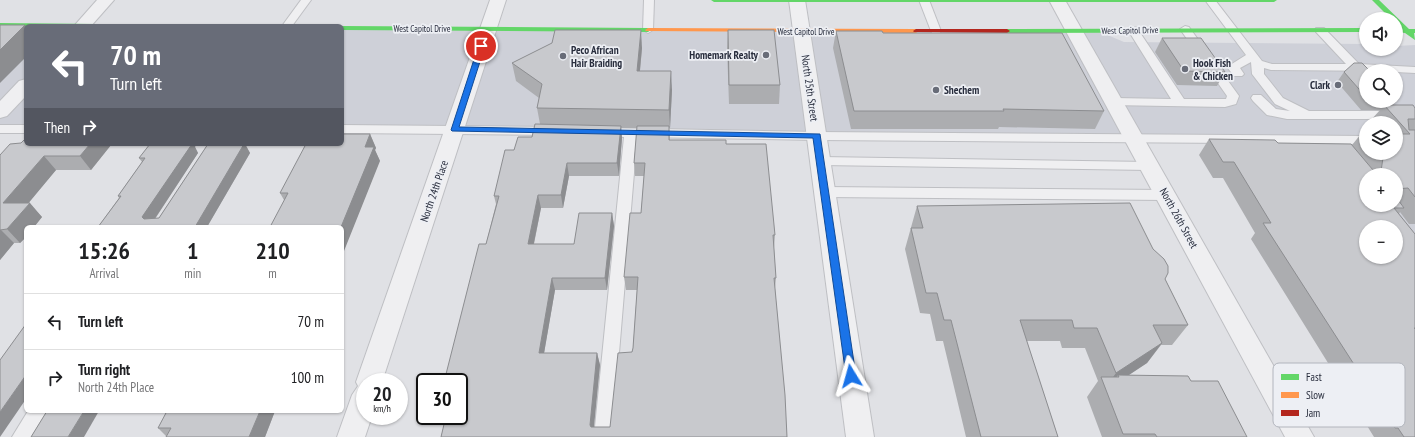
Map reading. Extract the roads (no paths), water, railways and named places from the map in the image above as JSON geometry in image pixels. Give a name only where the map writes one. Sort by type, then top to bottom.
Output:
[{"type":"main road","points":[[714,0],[1274,0]]},
{"type":"main road","points":[[1375,0],[1387,12]]},
{"type":"main road","points":[[0,25],[24,25]]},
{"type":"main road","name":"West Capitol Drive","points":[[344,29],[802,31],[1075,31],[1184,29],[1359,30]]},
{"type":"main road","points":[[1411,31],[1415,38]]},
{"type":"street","points":[[84,24],[106,0]]},
{"type":"street","name":"North 24th Place","points":[[372,373],[498,0]]},
{"type":"street","name":"North 25th Street","points":[[797,0],[860,437]]},
{"type":"street","name":"North 26th Street","points":[[1057,0],[1273,388]]},
{"type":"street","points":[[0,112],[24,87]]},
{"type":"street","points":[[351,437],[356,422]]},
{"type":"street","name":"North 26th Street","points":[[1294,427],[1300,437]]},
{"type":"lane","points":[[288,24],[306,0]]},
{"type":"lane","points":[[648,30],[649,0]]},
{"type":"lane","points":[[924,0],[936,31]]},
{"type":"lane","points":[[1210,0],[1255,59],[1258,74],[1280,101],[1307,115]]},
{"type":"lane","points":[[1114,102],[1225,103],[1232,101],[1233,96],[1184,29]]},
{"type":"lane","points":[[1133,30],[1180,103]]},
{"type":"lane","points":[[1320,30],[1356,67]]},
{"type":"lane","points":[[1238,74],[1233,67],[1255,59],[1271,67],[1356,67],[1415,70]]},
{"type":"lane","points":[[1257,98],[1263,106],[1276,115],[1415,115]]},
{"type":"lane","points":[[0,129],[24,129]]},
{"type":"lane","points":[[344,130],[562,131]]},
{"type":"lane","points":[[593,132],[817,136],[1134,137],[1359,140]]},
{"type":"lane","points":[[603,437],[632,132]]},
{"type":"lane","points":[[1331,139],[1341,152]]},
{"type":"lane","points":[[821,161],[1150,166]]},
{"type":"lane","points":[[825,192],[1166,195]]},
{"type":"lane","points":[[21,437],[37,413]]},
{"type":"place","name":"Homemark Realty","points":[[766,55]]},
{"type":"place","name":"Peco African Hair Braiding","points":[[563,56]]},
{"type":"place","name":"Hook Fish & Chicken","points":[[1185,69]]},
{"type":"place","name":"Clark","points":[[1338,85]]},
{"type":"place","name":"Shechem","points":[[936,90]]}]
